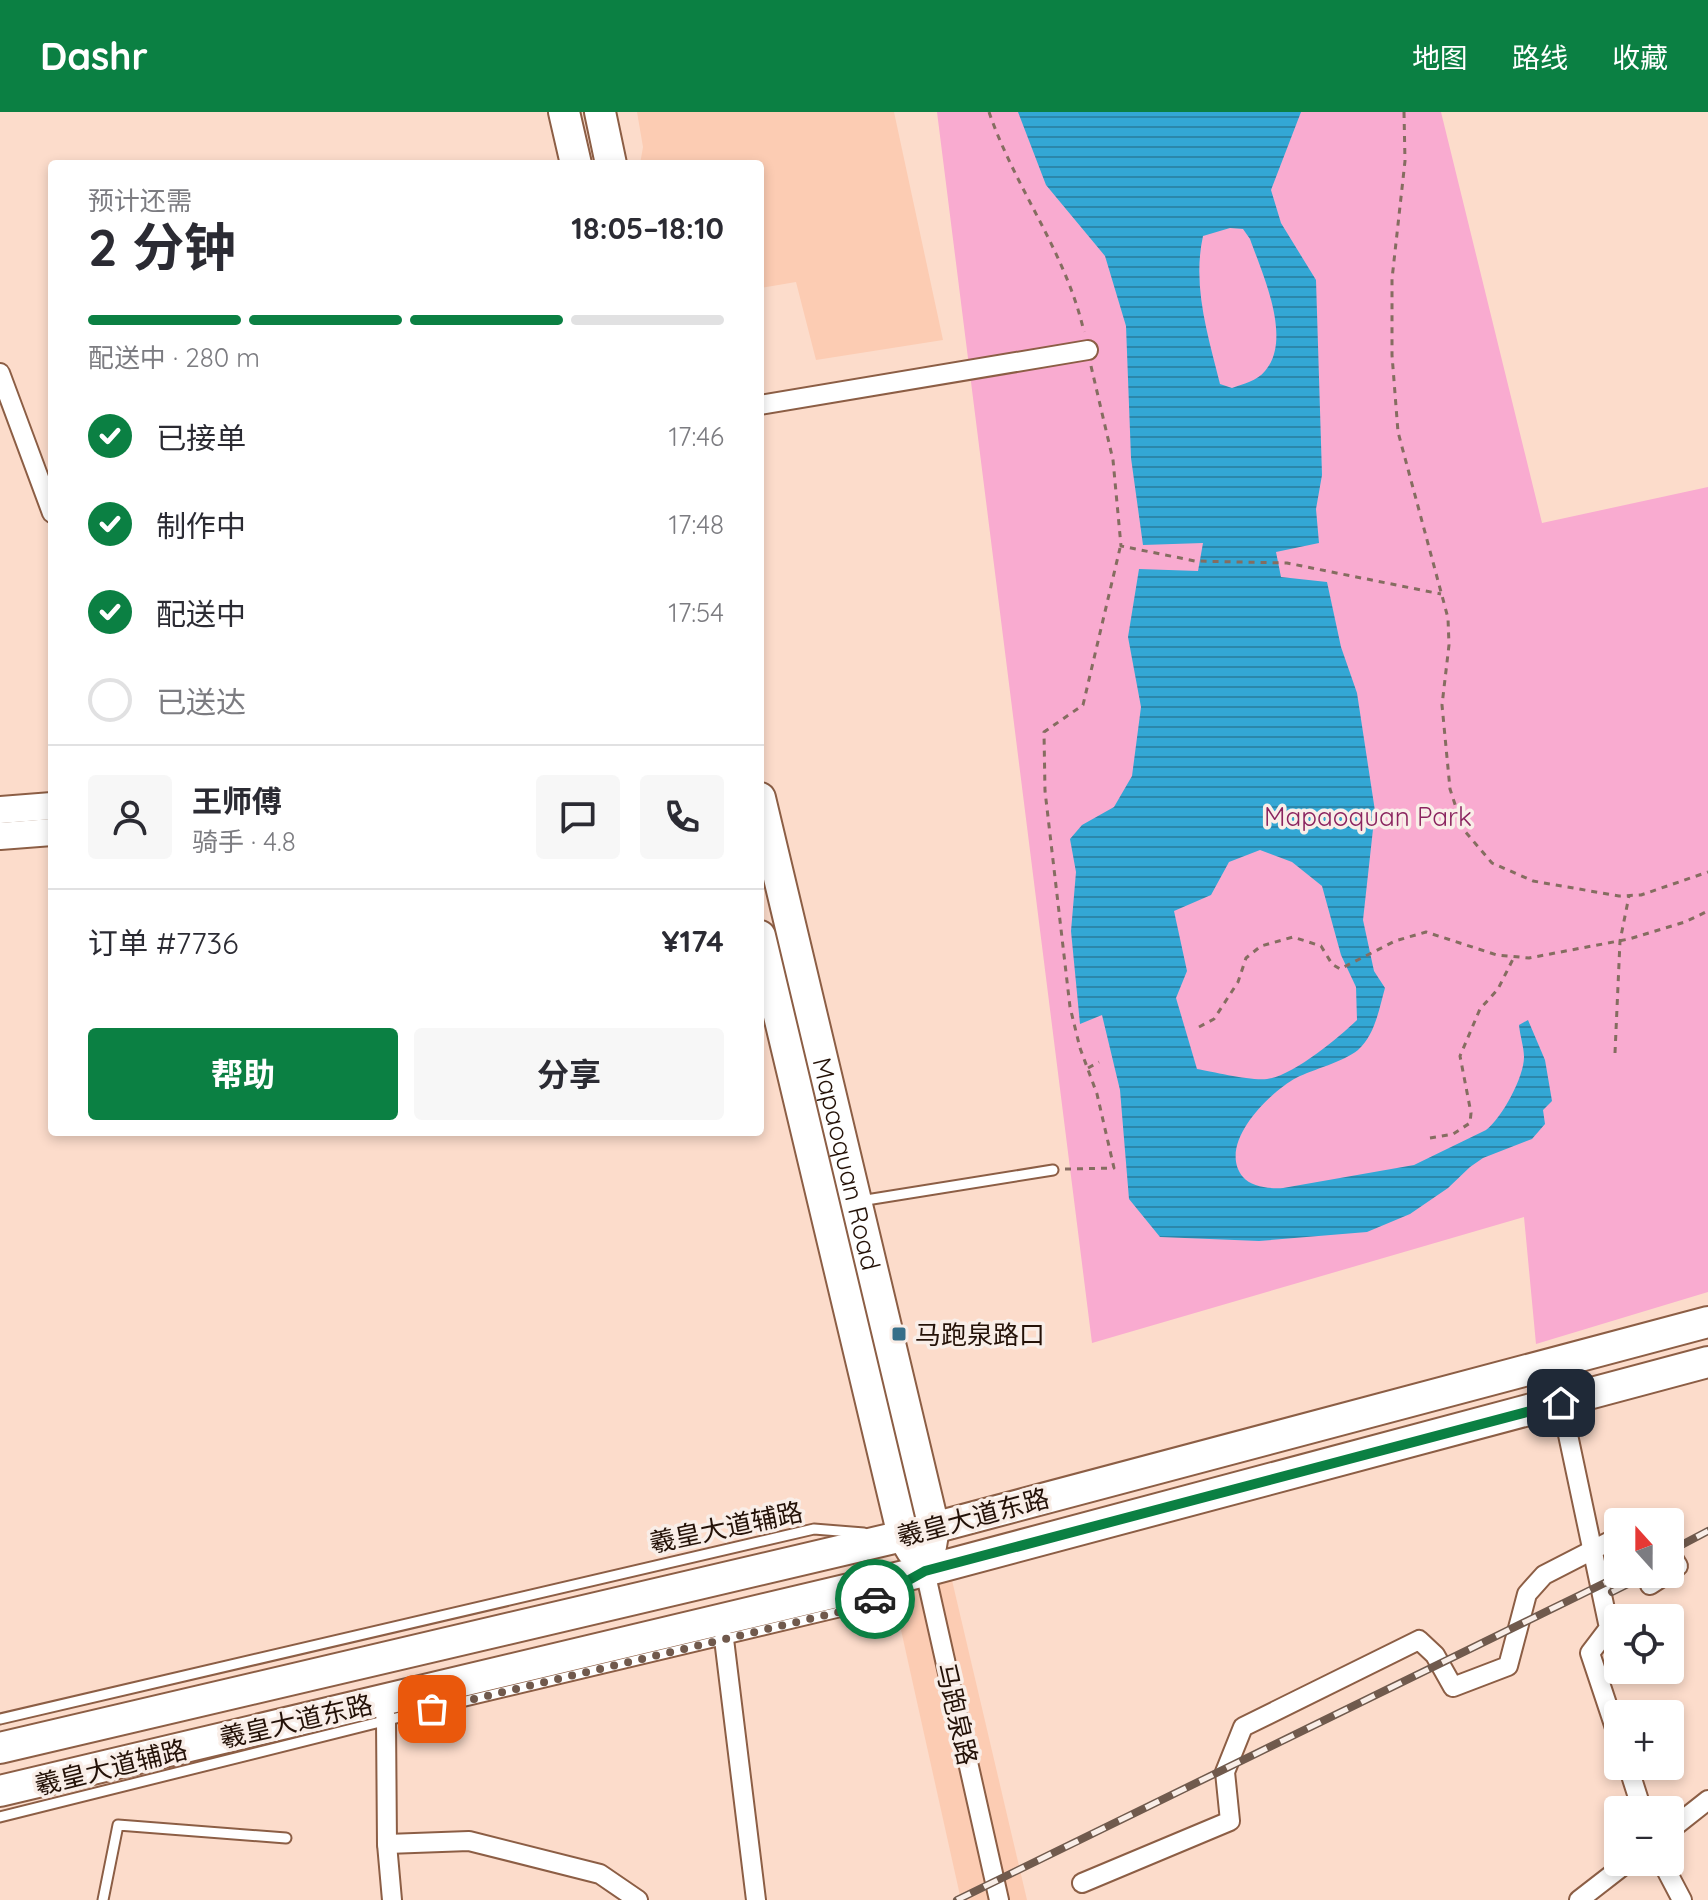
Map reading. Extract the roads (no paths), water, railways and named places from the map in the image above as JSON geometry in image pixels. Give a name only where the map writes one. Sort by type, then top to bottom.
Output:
[{"type":"main road","points":[[564,112],[575,160]]},
{"type":"main road","points":[[600,112],[610,160]]},
{"type":"main road","name":"Mapaoquan Road","points":[[764,815],[934,1528]]},
{"type":"main road","name":"Mapaoquan Road","points":[[764,953],[903,1536],[925,1571]]},
{"type":"main road","name":"羲皇大道东路","points":[[0,1748],[903,1536],[1708,1322]]},
{"type":"main road","name":"羲皇大道东路","points":[[0,1791],[384,1710],[925,1571],[1708,1362]]},
{"type":"main road","name":"马跑泉路","points":[[925,1571],[934,1528]]},
{"type":"street","points":[[764,404],[1088,350]]},
{"type":"street","points":[[0,373],[48,502]]},
{"type":"street","points":[[0,810],[48,806]]},
{"type":"street","points":[[0,836],[48,832]]},
{"type":"street","points":[[1553,1364],[1609,1628],[1590,1653],[1606,1700]]},
{"type":"street","points":[[1082,1883],[1230,1821],[1225,1772],[1243,1727],[1419,1640],[1435,1655],[1453,1687],[1508,1666],[1527,1594],[1544,1575],[1604,1543]]},
{"type":"street","name":"马跑泉路","points":[[925,1571],[999,1900]]},
{"type":"street","points":[[724,1639],[756,1900]]},
{"type":"street","points":[[384,1710],[387,1844],[392,1900]]},
{"type":"street","points":[[1684,1819],[1708,1800]]},
{"type":"street","points":[[387,1844],[469,1841],[600,1874],[638,1900]]},
{"type":"street","points":[[1579,1900],[1610,1876]]},
{"type":"street","points":[[1669,1876],[1682,1900]]},
{"type":"lane","points":[[856,1202],[1053,1170]]},
{"type":"lane","name":"羲皇大道辅路","points":[[0,1719],[814,1529],[903,1536]]},
{"type":"lane","name":"羲皇大道辅路","points":[[0,1817],[384,1710],[724,1639],[864,1606],[925,1571]]},
{"type":"lane","points":[[103,1900],[118,1825],[286,1838]]},
{"type":"water","points":[[1018,112],[1301,112],[1271,190],[1281,223],[1316,280],[1322,475],[1316,509],[1319,543],[1276,552],[1281,577],[1327,582],[1341,647],[1357,693],[1375,811],[1363,920],[1374,971],[1385,988],[1376,1021],[1364,1044],[1345,1058],[1296,1078],[1273,1095],[1241,1135],[1236,1164],[1243,1177],[1251,1183],[1267,1188],[1283,1188],[1414,1165],[1486,1130],[1505,1107],[1516,1086],[1524,1057],[1519,1025],[1528,1020],[1545,1060],[1552,1101],[1543,1110],[1545,1124],[1532,1139],[1483,1158],[1448,1188],[1410,1214],[1367,1232],[1259,1241],[1160,1237],[1129,1199],[1120,1090],[1102,1015],[1080,1024],[1071,931],[1076,872],[1070,839],[1082,825],[1114,807],[1132,776],[1141,707],[1128,637],[1139,569],[1198,571],[1203,543],[1143,545],[1131,458],[1126,326],[1105,256],[1046,185]],"holes":[[[1230,228],[1243,229],[1250,239],[1276,324],[1273,358],[1265,371],[1250,382],[1232,388],[1220,384],[1206,329],[1199,273],[1203,236]],[[1260,850],[1292,862],[1322,886],[1341,955],[1356,987],[1357,1020],[1302,1064],[1267,1079],[1242,1078],[1197,1069],[1176,998],[1187,971],[1174,911],[1211,895],[1229,862]]]},
{"type":"railway","points":[[1684,1544],[1708,1531]]},
{"type":"railway","points":[[957,1900],[1604,1583]]},
{"type":"railway","points":[[1612,1592],[1620,1588]]},
{"type":"place","name":"马跑泉路口","points":[[899,1334]]},
{"type":"park label","name":"Mapaoquan Park","points":[[1368,816]]}]
